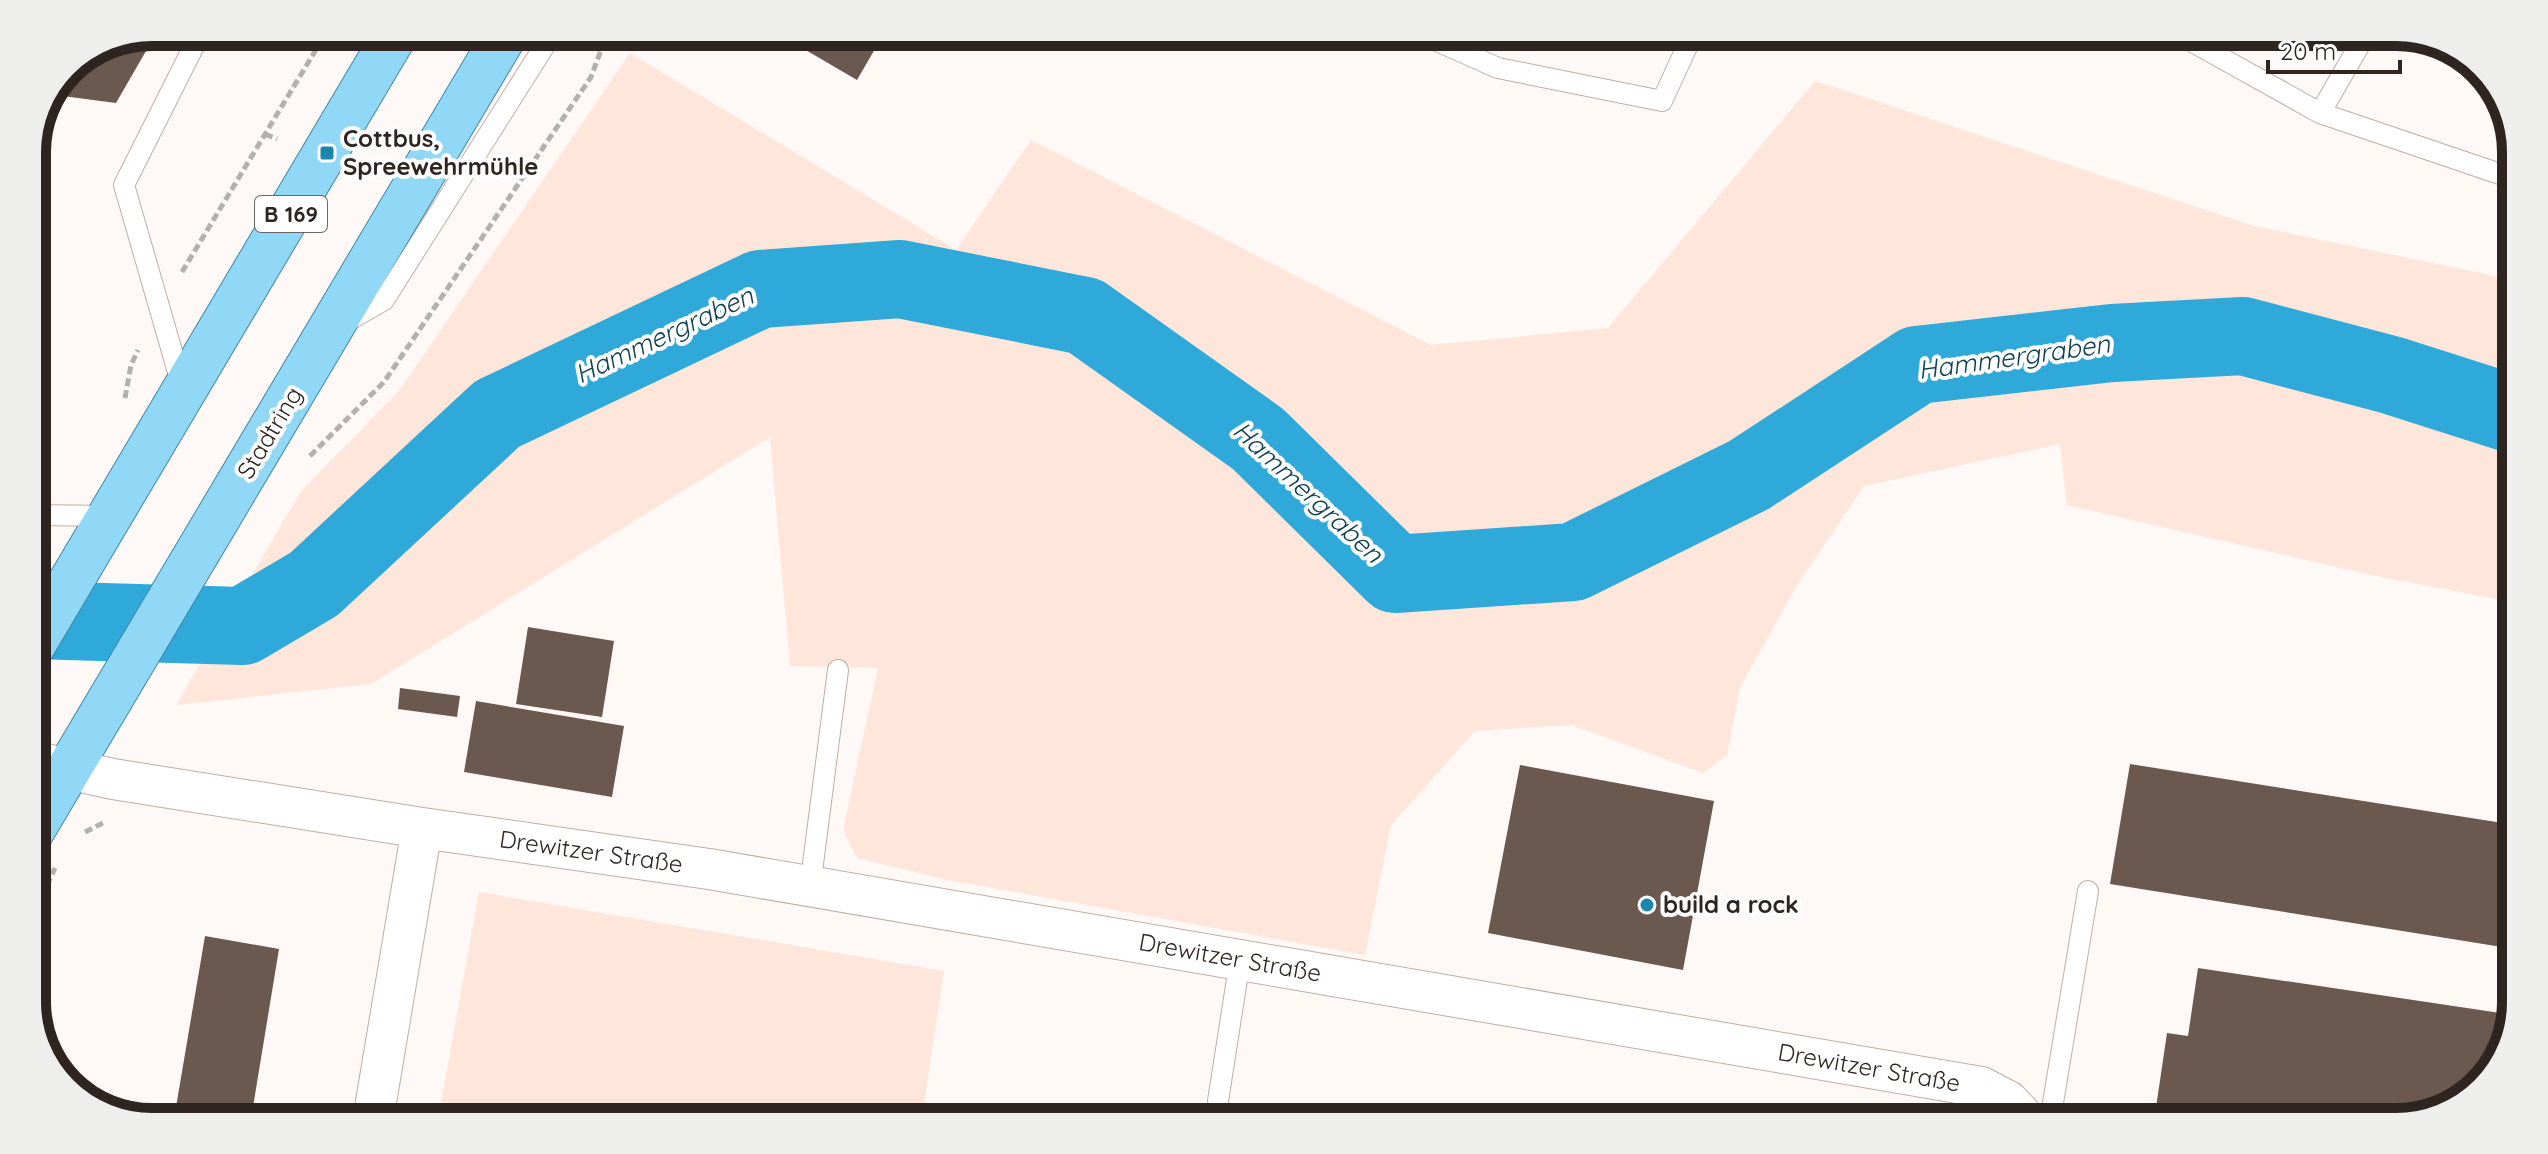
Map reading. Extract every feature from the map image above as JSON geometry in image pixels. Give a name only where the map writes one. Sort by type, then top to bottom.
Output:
[{"type":"main road","name":"B 169","points":[[46,624],[388,46]]},
{"type":"main road","name":"Stadtring","points":[[50,765],[104,712],[498,46]]},
{"type":"street","name":"Drewitzer Straße","points":[[50,765],[422,828],[810,887],[1981,1087],[2008,1101],[2015,1108]]},
{"type":"street","points":[[375,1108],[422,828]]},
{"type":"lane","points":[[184,394],[124,185],[194,46]]},
{"type":"lane","points":[[330,332],[384,300],[548,46]]},
{"type":"lane","points":[[1448,46],[1498,68],[1662,101],[1687,46]]},
{"type":"lane","points":[[2200,46],[2320,113],[2502,174]]},
{"type":"lane","points":[[2320,113],[2359,46]]},
{"type":"lane","points":[[46,518],[104,530]]},
{"type":"lane","points":[[810,887],[838,670]]},
{"type":"lane","points":[[2052,1108],[2088,891]]},
{"type":"lane","points":[[1218,1101],[1240,960]]},
{"type":"path","points":[[123,410],[131,365],[159,310],[318,46]]},
{"type":"path","points":[[301,465],[384,382],[591,77],[603,46]]},
{"type":"path","points":[[265,134],[277,139]]},
{"type":"shaded area","points":[[630,53],[956,250],[1031,140],[1431,345],[1608,328],[1815,81],[2254,226],[2502,278],[2502,600],[2376,576],[2067,505],[2060,444],[1864,486],[1799,582],[1740,687],[1727,755],[1703,773],[1572,725],[1475,731],[1391,825],[1365,955],[948,880],[857,858],[843,830],[878,668],[790,666],[770,437],[371,684],[176,705],[301,491],[399,391]]},
{"type":"shaded area","points":[[479,892],[944,971],[923,1108],[440,1108]]},
{"type":"building","points":[[149,46],[116,103],[62,96],[77,77],[93,64],[112,54]]},
{"type":"building","points":[[799,46],[877,46],[857,80]]},
{"type":"building","points":[[528,627],[614,641],[602,717],[516,704]]},
{"type":"building","points":[[400,688],[460,696],[457,717],[398,709]]},
{"type":"building","points":[[476,701],[624,726],[612,797],[464,772]]},
{"type":"building","points":[[2130,764],[2502,823],[2502,947],[2110,884]]},
{"type":"building","points":[[1520,765],[1714,801],[1683,970],[1488,933]]},
{"type":"building","points":[[205,936],[279,949],[253,1108],[176,1108]]},
{"type":"building","points":[[2198,968],[2501,1013],[2494,1042],[2476,1072],[2443,1097],[2410,1107],[2156,1108],[2167,1033],[2188,1036]]},
{"type":"waterway","name":"Hammergraben","points":[[46,620],[243,626],[314,584],[497,414],[760,289],[900,279],[1085,316],[1258,439],[1395,574],[1573,562],[1749,475],[1917,365],[2112,343],[2243,336],[2391,375],[2502,410]]},
{"type":"place","name":"Cottbus, Spreewehrmühle","points":[[327,153]]},
{"type":"place","name":"build a rock","points":[[1647,905]]}]
